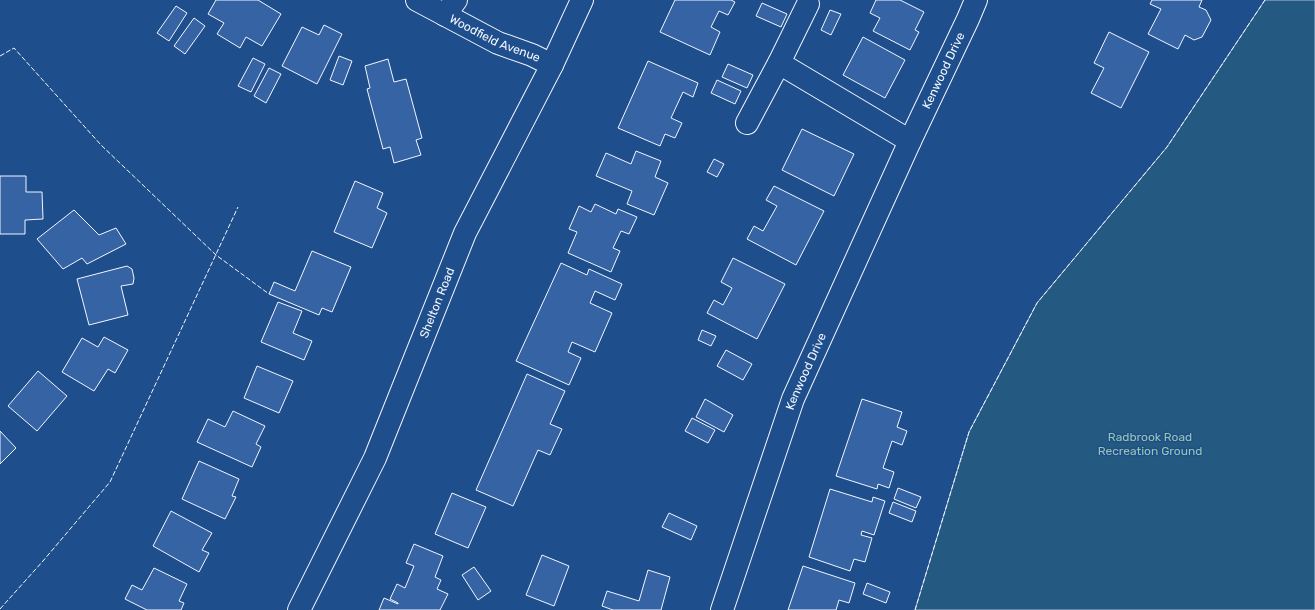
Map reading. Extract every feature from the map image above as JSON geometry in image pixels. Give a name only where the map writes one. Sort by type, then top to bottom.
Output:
[{"type":"street","name":"Woodfield Avenue","points":[[417,0],[451,7],[498,43],[532,55],[552,66]]},
{"type":"street","name":"Shelton Road","points":[[299,610],[375,458],[465,233],[552,66],[582,0]]},
{"type":"street","name":"Kenwood Drive","points":[[722,610],[793,399],[910,141],[976,0]]},
{"type":"street","points":[[747,123],[808,4]]},
{"type":"street","points":[[779,63],[910,141]]},
{"type":"green space","name":"Radbrook Road Recreation Ground","points":[[1265,0],[1315,0],[1315,610],[915,610],[969,432],[1037,303],[1167,147]]},
{"type":"building","points":[[216,0],[258,0],[281,14],[262,46],[246,37],[240,48],[217,34],[224,23],[208,14]]},
{"type":"building","points":[[675,0],[731,0],[735,2],[728,15],[719,11],[711,27],[720,32],[710,55],[660,32]]},
{"type":"building","points":[[876,0],[900,0],[924,12],[915,30],[919,32],[910,50],[873,31],[880,18],[870,13]]},
{"type":"building","points":[[1152,0],[1202,0],[1199,7],[1206,10],[1211,20],[1202,37],[1194,40],[1185,35],[1178,49],[1148,34],[1161,9],[1150,4]]},
{"type":"building","points":[[762,3],[787,14],[781,27],[756,16]]},
{"type":"building","points":[[176,6],[187,13],[169,41],[157,33]]},
{"type":"building","points":[[830,10],[841,14],[831,35],[821,30]]},
{"type":"building","points":[[194,18],[205,26],[185,54],[174,46]]},
{"type":"building","points":[[324,25],[342,34],[317,84],[282,66],[302,27],[319,35]]},
{"type":"building","points":[[1109,32],[1149,52],[1121,108],[1091,93],[1104,68],[1094,63]]},
{"type":"building","points":[[863,37],[905,60],[885,98],[843,75]]},
{"type":"building","points":[[339,56],[352,61],[343,85],[330,80]]},
{"type":"building","points":[[253,58],[265,64],[251,92],[238,86]]},
{"type":"building","points":[[388,59],[394,82],[406,79],[422,138],[416,140],[421,155],[394,163],[390,147],[383,149],[367,89],[370,88],[365,66]]},
{"type":"building","points":[[648,61],[698,83],[693,97],[683,92],[671,118],[682,123],[675,138],[665,134],[660,146],[618,128]]},
{"type":"building","points":[[728,64],[753,75],[747,88],[722,77]]},
{"type":"building","points":[[269,68],[281,74],[266,103],[254,96]]},
{"type":"building","points":[[717,80],[741,91],[735,104],[711,93]]},
{"type":"building","points":[[802,129],[854,154],[834,196],[782,170]]},
{"type":"building","points":[[636,151],[661,161],[655,177],[668,183],[654,215],[627,204],[632,191],[596,176],[606,153],[631,164]]},
{"type":"building","points":[[714,159],[724,164],[717,177],[707,172]]},
{"type":"building","points":[[0,176],[26,176],[26,192],[42,192],[43,219],[25,220],[25,234],[0,234]]},
{"type":"building","points":[[355,181],[383,193],[377,208],[387,213],[372,248],[334,232]]},
{"type":"building","points":[[774,186],[824,211],[796,265],[747,239],[754,226],[763,231],[777,206],[766,200]]},
{"type":"building","points":[[595,204],[616,214],[618,209],[637,217],[629,234],[621,231],[613,248],[620,251],[611,272],[568,253],[577,232],[569,229],[579,206],[591,212]]},
{"type":"building","points":[[74,210],[99,235],[116,228],[126,244],[87,264],[82,258],[63,269],[37,239]]},
{"type":"building","points":[[312,251],[351,267],[332,312],[322,308],[319,315],[269,294],[274,282],[295,291]]},
{"type":"building","points":[[733,258],[785,284],[757,339],[707,313],[714,300],[723,305],[732,288],[721,282]]},
{"type":"building","points":[[561,263],[587,275],[589,269],[622,284],[615,300],[595,291],[590,303],[612,313],[595,352],[572,342],[568,352],[581,358],[569,385],[516,361]]},
{"type":"building","points":[[127,266],[132,269],[134,278],[133,284],[121,286],[128,315],[89,325],[77,279]]},
{"type":"building","points":[[278,302],[302,311],[293,333],[312,341],[304,360],[261,342]]},
{"type":"building","points":[[702,330],[716,336],[711,346],[698,340]]},
{"type":"building","points":[[104,337],[128,350],[115,373],[108,369],[94,391],[62,372],[82,338],[98,347]]},
{"type":"building","points":[[726,350],[752,364],[743,380],[717,366]]},
{"type":"building","points":[[257,366],[293,381],[279,413],[244,398]]},
{"type":"building","points":[[38,371],[67,396],[37,431],[8,406]]},
{"type":"building","points":[[527,374],[565,391],[550,424],[562,429],[550,455],[538,450],[513,506],[476,490]]},
{"type":"building","points":[[705,399],[733,415],[724,432],[696,417]]},
{"type":"building","points":[[862,399],[902,412],[897,427],[907,431],[902,445],[892,441],[883,468],[894,472],[889,488],[878,484],[877,489],[836,476]]},
{"type":"building","points":[[233,411],[265,426],[256,444],[261,447],[252,467],[197,442],[208,419],[225,427]]},
{"type":"building","points":[[692,418],[715,430],[708,443],[685,431]]},
{"type":"building","points":[[0,431],[16,448],[0,464]]},
{"type":"building","points":[[199,461],[239,479],[232,496],[236,497],[225,519],[182,499]]},
{"type":"building","points":[[898,488],[921,497],[916,508],[894,499]]},
{"type":"building","points":[[830,489],[872,502],[873,497],[885,501],[874,535],[862,531],[861,535],[872,538],[865,562],[854,559],[850,571],[809,557]]},
{"type":"building","points":[[452,493],[486,507],[468,548],[435,534]]},
{"type":"building","points":[[893,502],[916,511],[912,522],[889,513]]},
{"type":"building","points":[[171,511],[212,533],[202,550],[209,553],[199,572],[153,546]]},
{"type":"building","points":[[669,513],[697,526],[691,540],[662,527]]},
{"type":"building","points":[[414,544],[443,556],[435,577],[441,580],[437,589],[448,594],[440,610],[379,610],[384,598],[398,604],[390,599],[397,584],[405,588],[414,566],[406,563]]},
{"type":"building","points":[[542,555],[569,566],[554,606],[526,595]]},
{"type":"building","points":[[803,566],[855,583],[849,603],[839,600],[836,610],[788,610]]},
{"type":"building","points":[[474,567],[491,591],[478,600],[462,575]]},
{"type":"building","points":[[154,568],[187,584],[179,601],[184,603],[181,610],[147,610],[125,599],[132,585],[142,590]]},
{"type":"building","points":[[648,570],[670,577],[661,610],[613,610],[602,606],[607,591],[639,601]]},
{"type":"building","points":[[867,583],[890,592],[886,603],[863,594]]},
{"type":"fence","points":[[915,610],[969,432],[1037,303],[1167,147],[1265,0]]},
{"type":"fence","points":[[0,56],[14,48],[101,145],[216,255],[269,294]]},
{"type":"fence","points":[[0,609],[110,482],[238,207]]}]
